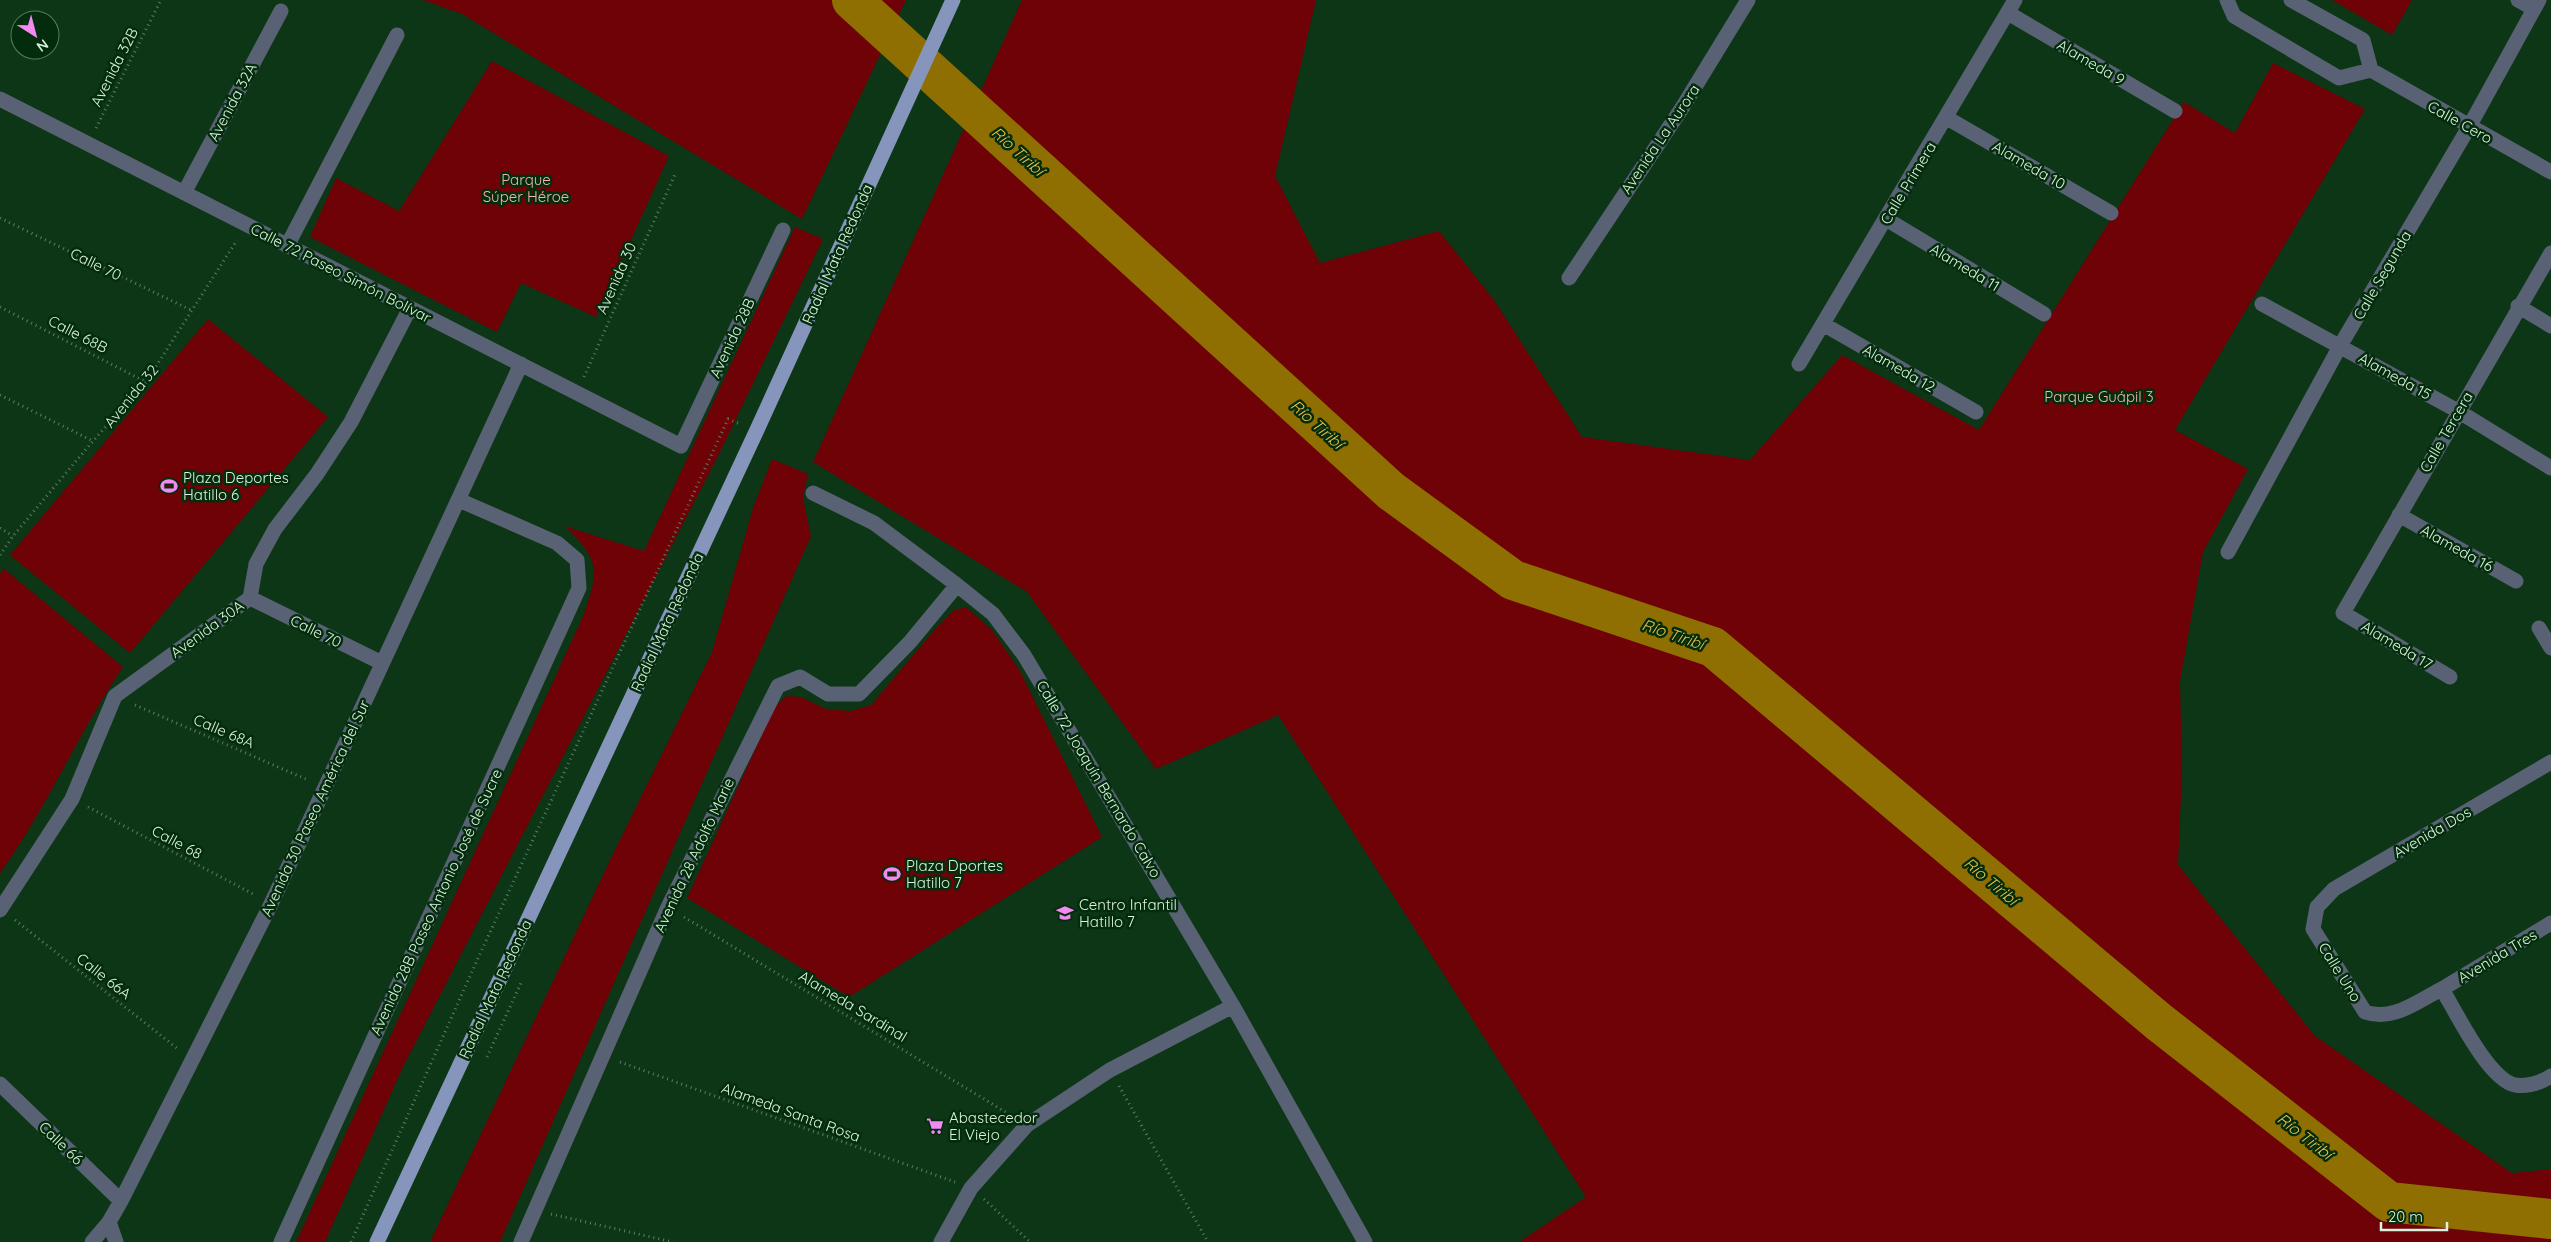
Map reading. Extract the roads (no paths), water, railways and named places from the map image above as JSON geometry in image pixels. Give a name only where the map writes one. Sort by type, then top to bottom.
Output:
[{"type":"main road","name":"Radial Mata Redonda","points":[[376,1242],[756,432],[953,0]]},
{"type":"street","name":"Avenida La Aurora","points":[[1569,278],[1682,108],[1748,0]]},
{"type":"street","points":[[2227,0],[2234,16],[2339,78],[2371,70],[2363,40],[2291,0]]},
{"type":"street","points":[[2518,0],[2537,5]]},
{"type":"street","name":"Calle Segunda","points":[[2228,552],[2340,346],[2469,127],[2537,5]]},
{"type":"street","name":"Alameda 9","points":[[2012,6],[2174,111]]},
{"type":"street","name":"Calle Primera","points":[[1799,364],[2012,6]]},
{"type":"street","name":"Avenida 32A","points":[[184,193],[281,11]]},
{"type":"street","points":[[287,246],[397,35]]},
{"type":"street","name":"Calle Cero","points":[[2371,70],[2551,172]]},
{"type":"street","name":"Calle 72 Paseo Simón Bolívar","points":[[0,99],[681,446]]},
{"type":"street","name":"Alameda 10","points":[[1947,118],[2111,213]]},
{"type":"street","name":"Alameda 11","points":[[1886,219],[2044,314]]},
{"type":"street","name":"Avenida 28B","points":[[681,446],[783,230]]},
{"type":"street","name":"Calle Tercera","points":[[2343,613],[2518,306],[2551,253]]},
{"type":"street","name":"Alameda 15","points":[[2262,304],[2458,411],[2551,468]]},
{"type":"street","points":[[2518,306],[2551,326]]},
{"type":"street","name":"Avenida 30A","points":[[0,909],[72,799],[115,696],[250,598],[256,564],[275,529],[318,474],[351,422],[410,308]]},
{"type":"street","name":"Alameda 12","points":[[1823,324],[1976,412]]},
{"type":"street","name":"Avenida 30 Paseo América del Sur","points":[[92,1242],[109,1222],[121,1201],[271,904],[521,364]]},
{"type":"street","name":"Calle 72 Joaquín Bernardo Calvo","points":[[813,493],[874,523],[957,584],[993,614],[1024,655],[1233,1006],[1365,1242]]},
{"type":"street","name":"Avenida 28B Paseo Antonio José de Sucre","points":[[281,1242],[579,588],[577,560],[556,543],[459,500]]},
{"type":"street","name":"Alameda 16","points":[[2398,515],[2516,580]]},
{"type":"street","name":"Avenida 28 Adolfo Marie","points":[[521,1242],[668,907],[767,703],[778,686],[800,677],[828,694],[859,694],[910,642],[957,584]]},
{"type":"street","name":"Calle 70","points":[[250,598],[382,663]]},
{"type":"street","name":"Alameda 17","points":[[2343,613],[2450,677]]},
{"type":"street","points":[[2539,628],[2551,648]]},
{"type":"street","name":"Avenida Dos","points":[[2317,908],[2334,889],[2551,762]]},
{"type":"street","name":"Calle Uno","points":[[2317,908],[2313,928],[2365,1012],[2378,1017],[2390,1016],[2442,989]]},
{"type":"street","name":"Avenida Tres","points":[[2442,989],[2551,923]]},
{"type":"street","points":[[2442,989],[2490,1069],[2514,1085],[2537,1084],[2551,1076]]},
{"type":"street","points":[[941,1242],[971,1188],[1027,1125],[1110,1070],[1233,1006]]},
{"type":"street","name":"Calle 66","points":[[0,1084],[121,1201]]},
{"type":"street","points":[[109,1222],[116,1242]]},
{"type":"waterway","name":"Río Tiribí","points":[[852,0],[1391,491],[1513,580],[1713,647],[2159,1022],[2389,1202],[2551,1219]]},
{"type":"place","name":"Plaza Deportes Hatillo 6","points":[[169,486]]},
{"type":"place","name":"Plaza Dportes Hatillo 7","points":[[892,874]]},
{"type":"place","name":"Centro Infantil Hatillo 7","points":[[1065,913]]},
{"type":"place","name":"Abastecedor El Viejo","points":[[935,1126]]},
{"type":"park label","name":"Parque Súper Héroe","points":[[526,188]]},
{"type":"park label","name":"Parque Guápil 3","points":[[2099,396]]}]
